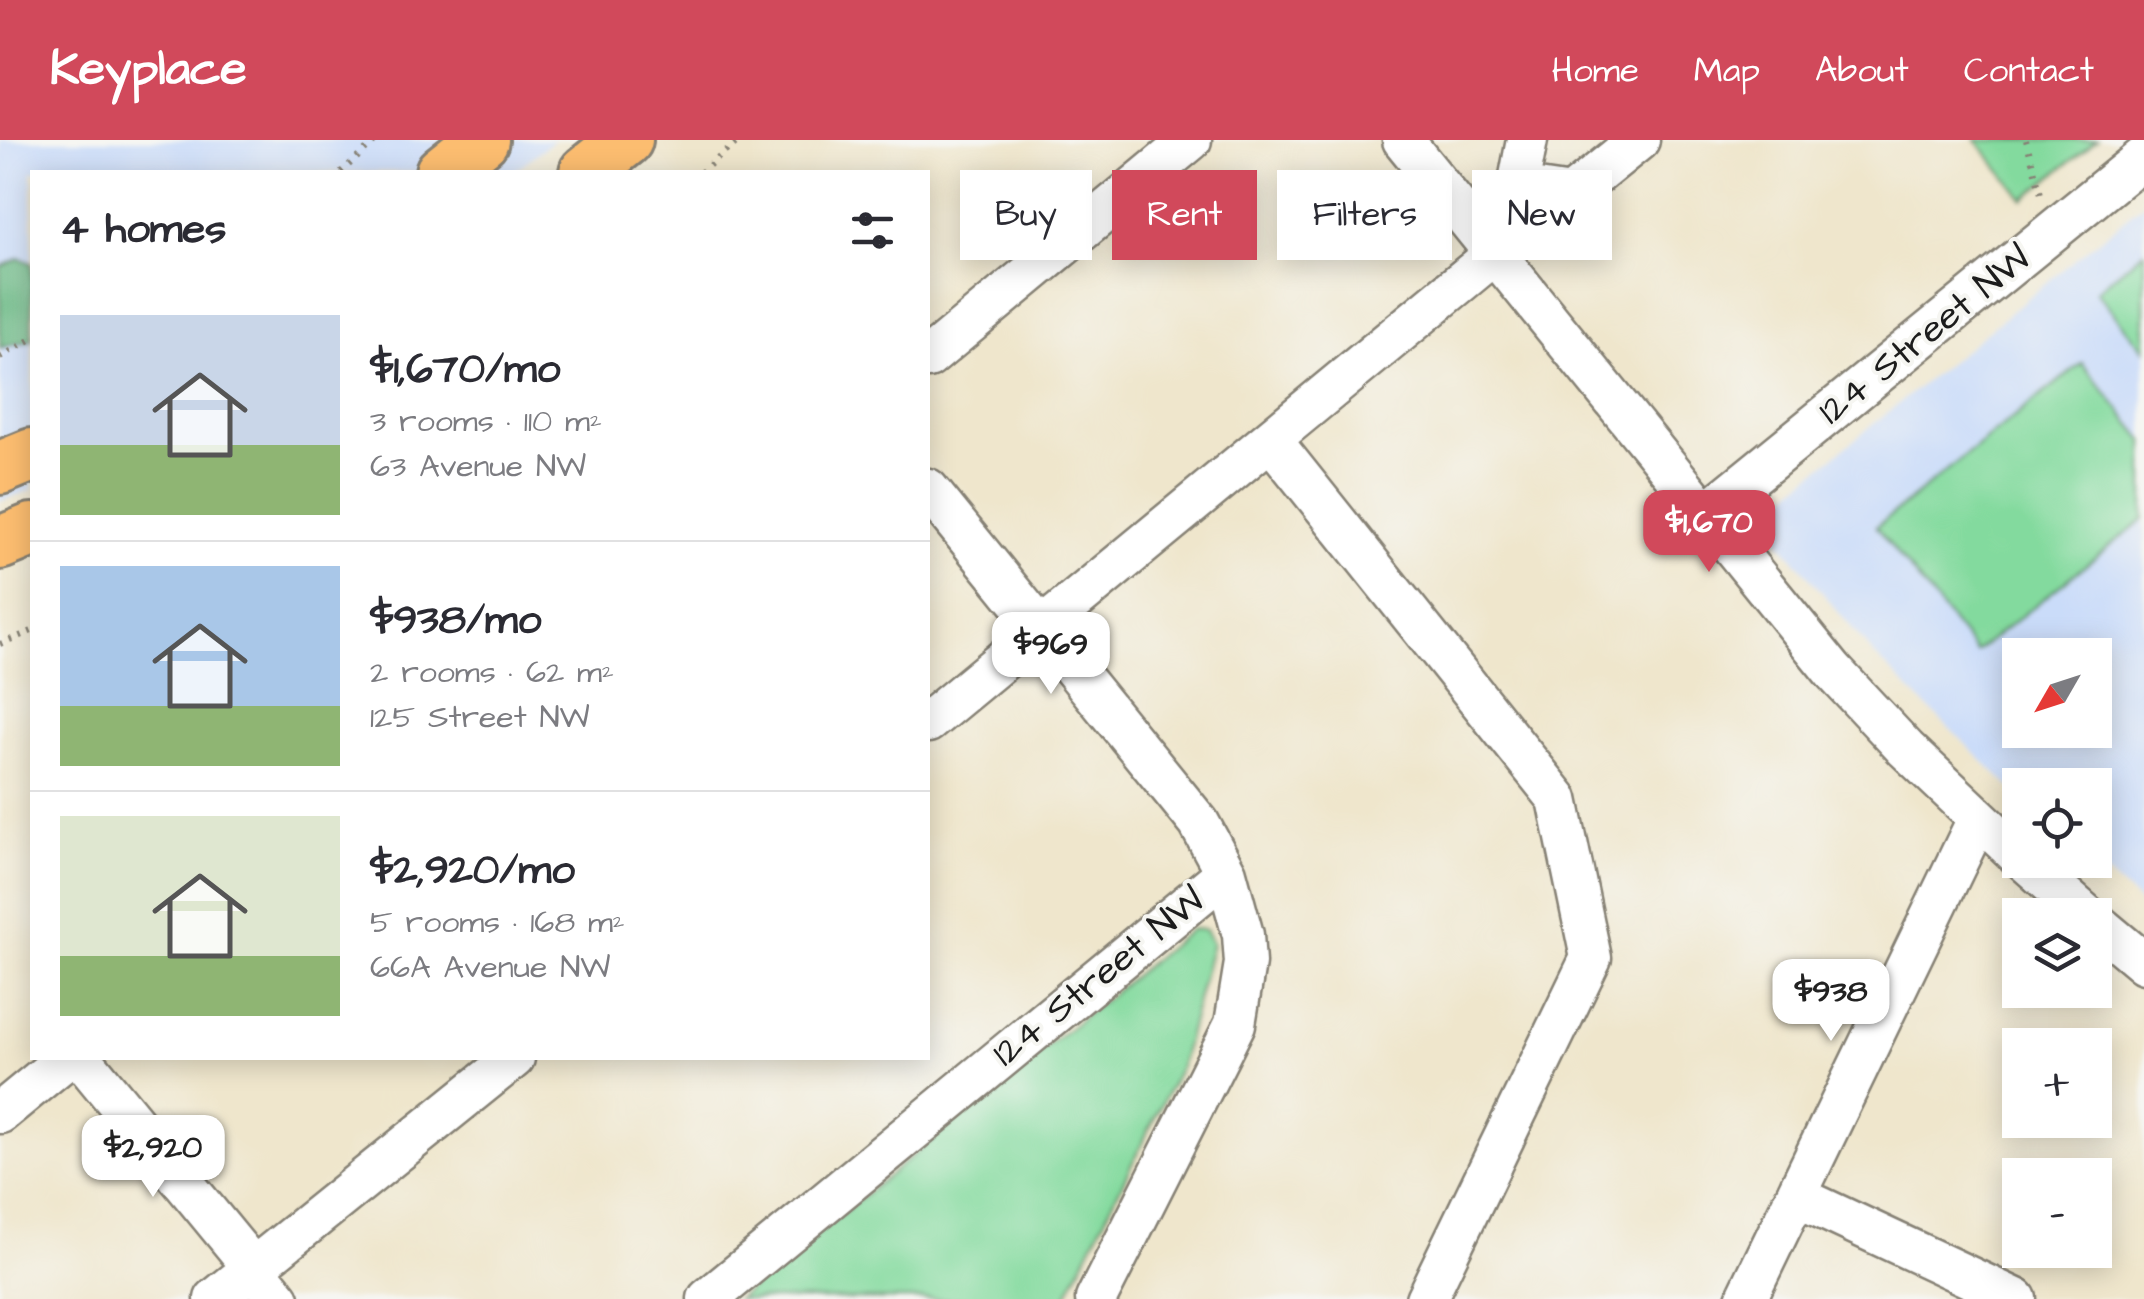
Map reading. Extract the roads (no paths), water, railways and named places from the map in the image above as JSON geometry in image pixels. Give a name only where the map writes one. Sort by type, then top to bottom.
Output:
[{"type":"main road","points":[[444,170],[482,140]]},
{"type":"main road","points":[[588,170],[626,140]]},
{"type":"main road","points":[[0,468],[30,456]]},
{"type":"main road","points":[[0,543],[30,531]]},
{"type":"street","points":[[930,356],[1191,140]]},
{"type":"street","points":[[1404,140],[1472,224]]},
{"type":"street","points":[[1521,170],[1527,140]]},
{"type":"street","points":[[1601,170],[1639,140]]},
{"type":"street","name":"124 Street NW","points":[[1705,514],[2144,156]]},
{"type":"street","points":[[930,720],[1271,440],[1472,250]]},
{"type":"street","points":[[1501,260],[1833,671],[1906,749],[2002,840]]},
{"type":"street","points":[[1271,440],[1558,799],[1590,958],[1426,1299]]},
{"type":"street","points":[[930,492],[1199,824],[1226,873]]},
{"type":"street","points":[[1746,1299],[1978,819]]},
{"type":"street","name":"124 Street NW","points":[[708,1299],[1226,873],[1243,935],[1245,962],[1235,1024],[1096,1299]]},
{"type":"street","points":[[2044,878],[2067,898]]},
{"type":"street","points":[[2112,936],[2144,963]]},
{"type":"street","points":[[0,1113],[65,1060]]},
{"type":"street","points":[[84,1060],[266,1284]]},
{"type":"street","points":[[215,1299],[266,1284],[512,1060]]},
{"type":"street","points":[[1796,1196],[2016,1299]]}]
